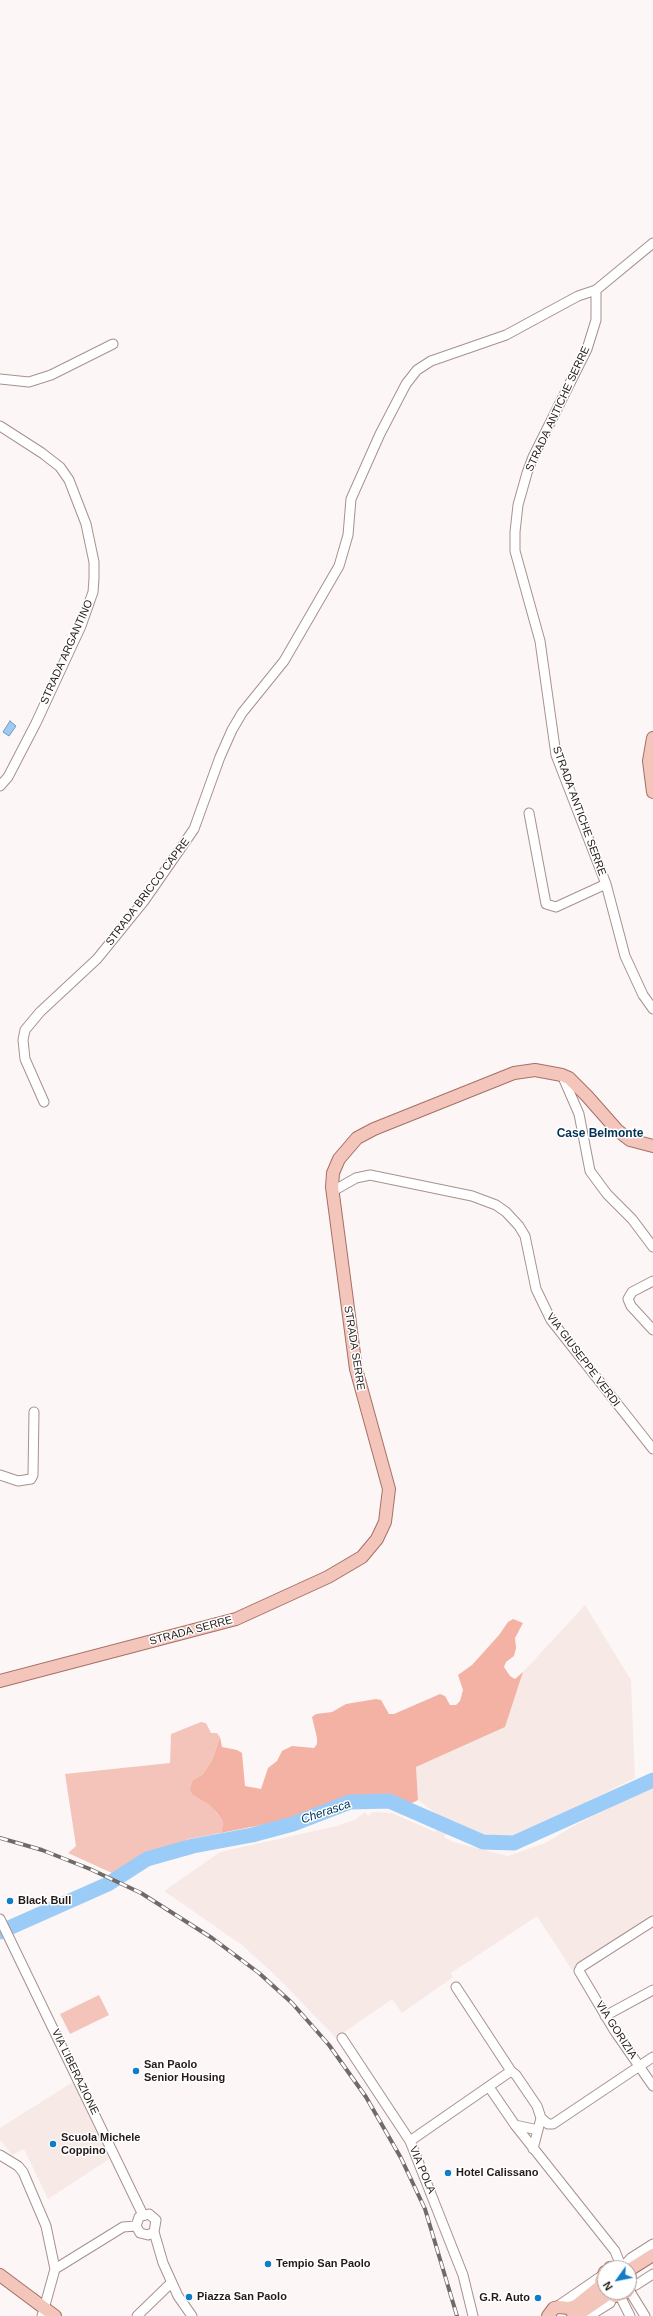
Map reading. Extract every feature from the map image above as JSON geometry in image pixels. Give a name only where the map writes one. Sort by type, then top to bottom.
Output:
[{"type":"main road","points":[[653,738],[649,761],[653,792]]},
{"type":"main road","name":"STRADA SERRE","points":[[0,1681],[236,1619],[328,1577],[362,1557],[377,1539],[385,1522],[389,1489],[356,1369],[333,1191],[333,1173],[339,1159],[350,1144],[366,1133],[514,1074],[535,1070],[562,1075],[578,1086],[617,1130],[630,1140],[653,1146]]},
{"type":"main road","points":[[637,2267],[653,2255]]},
{"type":"main road","points":[[637,2272],[653,2263]]},
{"type":"main road","points":[[0,2275],[44,2311],[55,2316]]},
{"type":"main road","points":[[552,2312],[559,2306],[574,2313],[597,2297]]},
{"type":"street","points":[[596,290],[653,243]]},
{"type":"street","name":"STRADA ANTICHE SERRE","points":[[596,290],[596,320],[588,348],[533,457],[518,505],[515,532],[515,551],[540,641],[556,755],[606,884],[625,956],[643,995],[653,1009]]},
{"type":"street","name":"STRADA BRICCO CAPRE","points":[[44,1102],[25,1059],[23,1040],[26,1030],[40,1012],[97,959],[144,901],[192,833],[220,757],[235,725],[242,713],[284,661],[340,566],[348,535],[351,499],[380,434],[406,384],[417,370],[431,361],[506,335],[578,296],[596,290]]},
{"type":"street","points":[[0,379],[29,382],[58,372],[113,344]]},
{"type":"street","name":"STRADA ARGANTINO","points":[[0,426],[42,453],[60,467],[69,480],[86,524],[94,562],[94,579],[93,592],[81,626],[36,723],[8,777],[0,786]]},
{"type":"street","points":[[529,813],[546,904],[556,907],[606,884]]},
{"type":"street","points":[[562,1075],[579,1114],[590,1170],[606,1194],[632,1219],[653,1247]]},
{"type":"street","name":"VIA GIUSEPPE VERDI","points":[[333,1191],[356,1178],[370,1175],[472,1196],[496,1205],[506,1212],[520,1226],[525,1236],[536,1289],[548,1316],[653,1449]]},
{"type":"street","points":[[653,1281],[632,1292],[628,1299],[631,1306],[653,1330]]},
{"type":"street","points":[[0,1474],[18,1481],[31,1479],[33,1475],[34,1412]]},
{"type":"street","name":"VIA LIBERAZIONE","points":[[0,1919],[143,2214]]},
{"type":"street","name":"VIA GORIZIA","points":[[653,1921],[581,1967],[580,1974],[605,2016],[653,2086]]},
{"type":"street","points":[[456,1987],[511,2071],[526,2088],[541,2118],[548,2124],[553,2124],[653,2057]]},
{"type":"street","points":[[605,2016],[653,1990]]},
{"type":"street","name":"VIA POLA","points":[[342,2038],[410,2141],[463,2276],[473,2316]]},
{"type":"street","points":[[410,2141],[511,2071]]},
{"type":"street","points":[[489,2087],[528,2147],[574,2200],[615,2251],[619,2260]]},
{"type":"street","points":[[528,2147],[538,2130],[541,2118]]},
{"type":"street","points":[[514,2125],[538,2130]]},
{"type":"street","points":[[0,2155],[18,2166],[28,2182],[46,2226],[55,2269],[44,2311]]},
{"type":"street","points":[[566,2206],[574,2200]]},
{"type":"street","points":[[133,2226],[143,2214],[151,2215],[157,2224],[150,2233]]},
{"type":"street","points":[[55,2269],[122,2227],[133,2226]]},
{"type":"street","points":[[133,2226],[140,2233],[150,2233]]},
{"type":"street","points":[[150,2233],[171,2282],[192,2316]]},
{"type":"street","points":[[630,2260],[653,2244]]},
{"type":"street","points":[[637,2284],[653,2274]]},
{"type":"street","points":[[136,2316],[171,2282]]},
{"type":"street","points":[[552,2312],[597,2292]]},
{"type":"street","points":[[589,2316],[610,2303],[611,2300]]},
{"type":"street","points":[[624,2300],[630,2316]]},
{"type":"street","points":[[632,2300],[645,2316]]},
{"type":"shaded area","points":[[585,1605],[631,1680],[635,1778],[512,1839],[488,1838],[452,1824],[444,1837],[453,1842],[508,1856],[545,1843],[577,1824],[653,1786],[653,1918],[572,1970],[537,1916],[451,1973],[453,1977],[402,2013],[392,1999],[336,2038],[279,1979],[242,1945],[164,1891],[220,1852],[337,1826],[356,1819],[365,1812],[368,1816],[373,1812],[392,1813],[435,1832],[442,1818],[418,1800],[416,1767],[505,1727],[523,1672]]},
{"type":"shaded area","points":[[513,1619],[523,1623],[515,1638],[516,1648],[514,1656],[506,1662],[504,1667],[510,1676],[515,1679],[523,1672],[505,1727],[416,1767],[418,1800],[408,1805],[393,1799],[357,1799],[342,1801],[306,1816],[221,1833],[223,1822],[217,1813],[210,1805],[192,1794],[190,1789],[193,1780],[203,1774],[212,1760],[220,1737],[222,1747],[237,1750],[242,1753],[245,1786],[261,1789],[268,1768],[277,1761],[282,1751],[292,1746],[314,1748],[317,1744],[312,1717],[316,1714],[332,1712],[346,1704],[376,1699],[381,1700],[389,1714],[394,1714],[440,1694],[445,1696],[450,1705],[456,1705],[460,1701],[463,1690],[458,1675],[472,1665],[499,1635],[508,1622]]},
{"type":"shaded area","points":[[201,1722],[206,1723],[211,1733],[217,1733],[220,1737],[212,1760],[203,1774],[193,1780],[197,1796],[211,1805],[223,1822],[221,1833],[189,1839],[114,1874],[68,1853],[76,1846],[65,1774],[170,1763],[171,1734]]},
{"type":"shaded area","points":[[99,1995],[109,2015],[70,2034],[60,2014]]},
{"type":"shaded area","name":"Scuola Michele Coppino","points":[[73,2082],[109,2159],[48,2199],[24,2149],[12,2155],[0,2140],[0,2128]]},
{"type":"water","points":[[10,721],[16,726],[9,736],[3,732]]},
{"type":"waterway","name":"Cherasca","points":[[0,1932],[108,1884],[147,1859],[193,1846],[252,1835],[293,1824],[350,1802],[389,1801],[483,1842],[514,1843],[653,1780]]},
{"type":"railway","points":[[0,1838],[42,1850],[90,1869],[141,1893],[212,1938],[259,1973],[292,2003],[329,2045],[366,2097],[401,2158],[425,2209],[457,2316]]},
{"type":"place","name":"Black Bull","points":[[10,1901]]},
{"type":"place","name":"San Paolo Senior Housing","points":[[136,2071]]},
{"type":"place","name":"Scuola Michele Coppino","points":[[53,2144]]},
{"type":"place","name":"Hotel Calissano","points":[[448,2173]]},
{"type":"place","name":"Tempio San Paolo","points":[[268,2264]]},
{"type":"place","name":"Piazza San Paolo","points":[[189,2297]]},
{"type":"place","name":"G.R. Auto","points":[[538,2298]]},
{"type":"district","name":"Case Belmonte","points":[[600,1134]]}]
